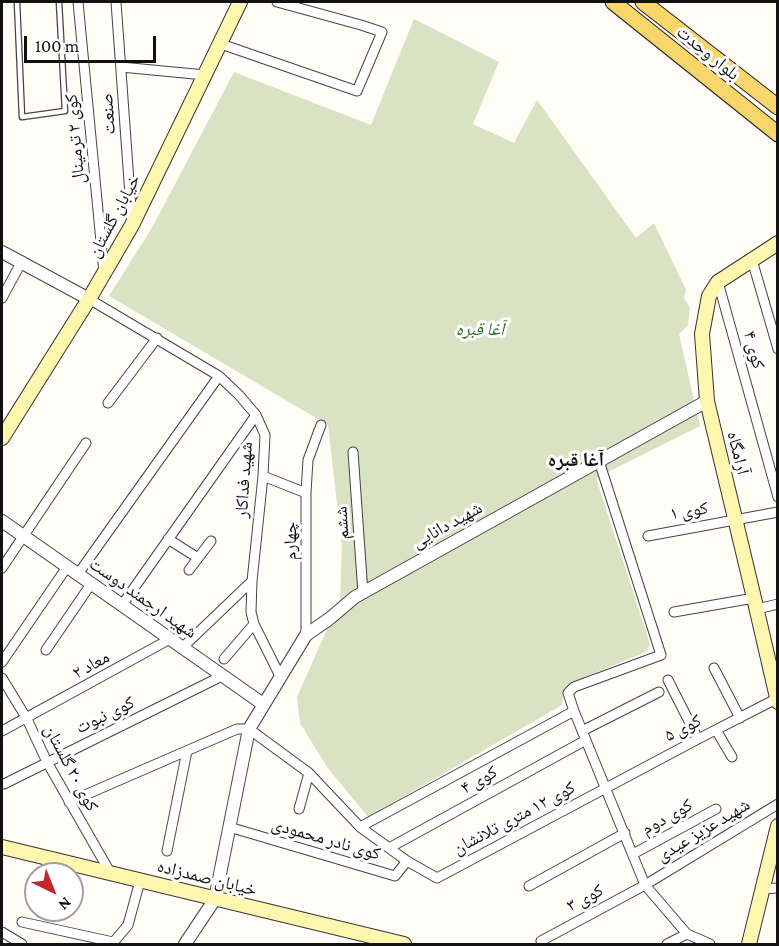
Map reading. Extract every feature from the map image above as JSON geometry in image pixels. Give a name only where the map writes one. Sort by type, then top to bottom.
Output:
[{"type":"main road","name":"خیابان گلستان","points":[[2,438],[89,299],[132,225],[240,2]]},
{"type":"main road","name":"بلوار وحدت","points":[[613,2],[777,134]]},
{"type":"main road","name":"بلوار وحدت","points":[[643,2],[777,107]]},
{"type":"main road","points":[[718,282],[777,243]]},
{"type":"main road","name":"آرامگاه","points":[[718,282],[709,296],[702,334],[706,402],[756,603],[777,701]]},
{"type":"main road","points":[[748,945],[761,889],[775,850],[777,826]]},
{"type":"main road","name":"خیابان صمدزاده","points":[[2,847],[404,945]]},
{"type":"street","name":"کوی ۲ ترمینال","points":[[78,2],[104,273]]},
{"type":"street","name":"صنعت","points":[[116,2],[132,225]]},
{"type":"street","points":[[221,44],[357,91],[382,32],[277,2]]},
{"type":"street","points":[[121,67],[205,75]]},
{"type":"street","points":[[2,252],[89,299]]},
{"type":"street","points":[[752,260],[777,349]]},
{"type":"street","points":[[2,298],[22,261]]},
{"type":"street","name":"کوی ۴","points":[[718,282],[777,497]]},
{"type":"street","name":"شهید فداکار","points":[[89,299],[219,376],[256,415],[265,435],[251,612],[254,624],[280,676]]},
{"type":"street","points":[[108,403],[157,338]]},
{"type":"street","points":[[2,662],[219,376]]},
{"type":"street","name":"شهید دانایی","points":[[215,899],[249,729],[306,635],[363,592],[706,402]]},
{"type":"street","points":[[122,605],[256,415]]},
{"type":"street","name":"چهارم","points":[[306,635],[308,460],[321,425]]},
{"type":"street","points":[[2,568],[86,443]]},
{"type":"street","name":"ششم","points":[[353,452],[363,592]]},
{"type":"street","points":[[599,461],[661,655],[574,687],[568,693],[645,885],[687,934],[710,945]]},
{"type":"street","points":[[263,476],[306,493]]},
{"type":"street","name":"کوی ۱","points":[[648,536],[777,512]]},
{"type":"street","name":"شهید ارجمند دوست","points":[[2,520],[263,704]]},
{"type":"street","points":[[168,539],[198,558]]},
{"type":"street","points":[[189,570],[211,541]]},
{"type":"street","points":[[182,648],[252,581]]},
{"type":"street","points":[[46,650],[92,584]]},
{"type":"street","points":[[674,612],[756,603],[777,604]]},
{"type":"street","points":[[224,659],[254,624]]},
{"type":"street","name":"معاد ۲","points":[[2,731],[171,639]]},
{"type":"street","points":[[714,668],[740,718]]},
{"type":"street","name":"کوی نبوت","points":[[4,784],[222,675]]},
{"type":"street","name":"کوی ۲۰ گلستان","points":[[2,678],[27,719],[47,762],[111,874]]},
{"type":"street","points":[[668,680],[698,739]]},
{"type":"street","name":"کوی ۴","points":[[389,848],[659,692]]},
{"type":"street","name":"کوی ۵","points":[[606,787],[777,701]]},
{"type":"street","points":[[360,827],[574,711]]},
{"type":"street","points":[[69,802],[237,729],[249,729],[309,773],[360,827],[407,861]]},
{"type":"street","points":[[716,730],[732,757]]},
{"type":"street","points":[[166,851],[187,751]]},
{"type":"street","points":[[299,809],[309,773]]},
{"type":"street","name":"کوی ۱۲ متری تلانشان","points":[[407,861],[437,878],[606,787]]},
{"type":"street","name":"شهید عزیز عیدی","points":[[645,885],[777,804]]},
{"type":"street","name":"کوی دوم","points":[[633,854],[716,809]]},
{"type":"street","name":"کوی نادر محمودی","points":[[229,827],[395,876],[407,861]]},
{"type":"street","points":[[529,886],[625,833]]},
{"type":"street","points":[[22,922],[112,944],[128,925],[140,881]]},
{"type":"street","name":"کوی ۳","points":[[542,943],[645,885]]},
{"type":"street","points":[[761,889],[777,888]]},
{"type":"street","points":[[185,945],[215,899]]},
{"type":"street","points":[[2,933],[22,945]]},
{"type":"street","points":[[667,945],[687,934]]},
{"type":"lane","points":[[17,2],[22,117],[64,111],[59,2]]},
{"type":"green space","name":"آغا قبره","points":[[414,19],[499,62],[473,124],[514,143],[537,100],[636,238],[654,223],[686,290],[684,298],[690,308],[688,325],[679,334],[700,426],[596,478],[650,644],[646,652],[575,681],[564,690],[562,705],[368,817],[327,767],[300,723],[297,697],[340,600],[342,547],[328,425],[109,296],[153,226],[234,72],[371,125]]},
{"type":"district","name":"آغا قبره","points":[[576,460]]}]
